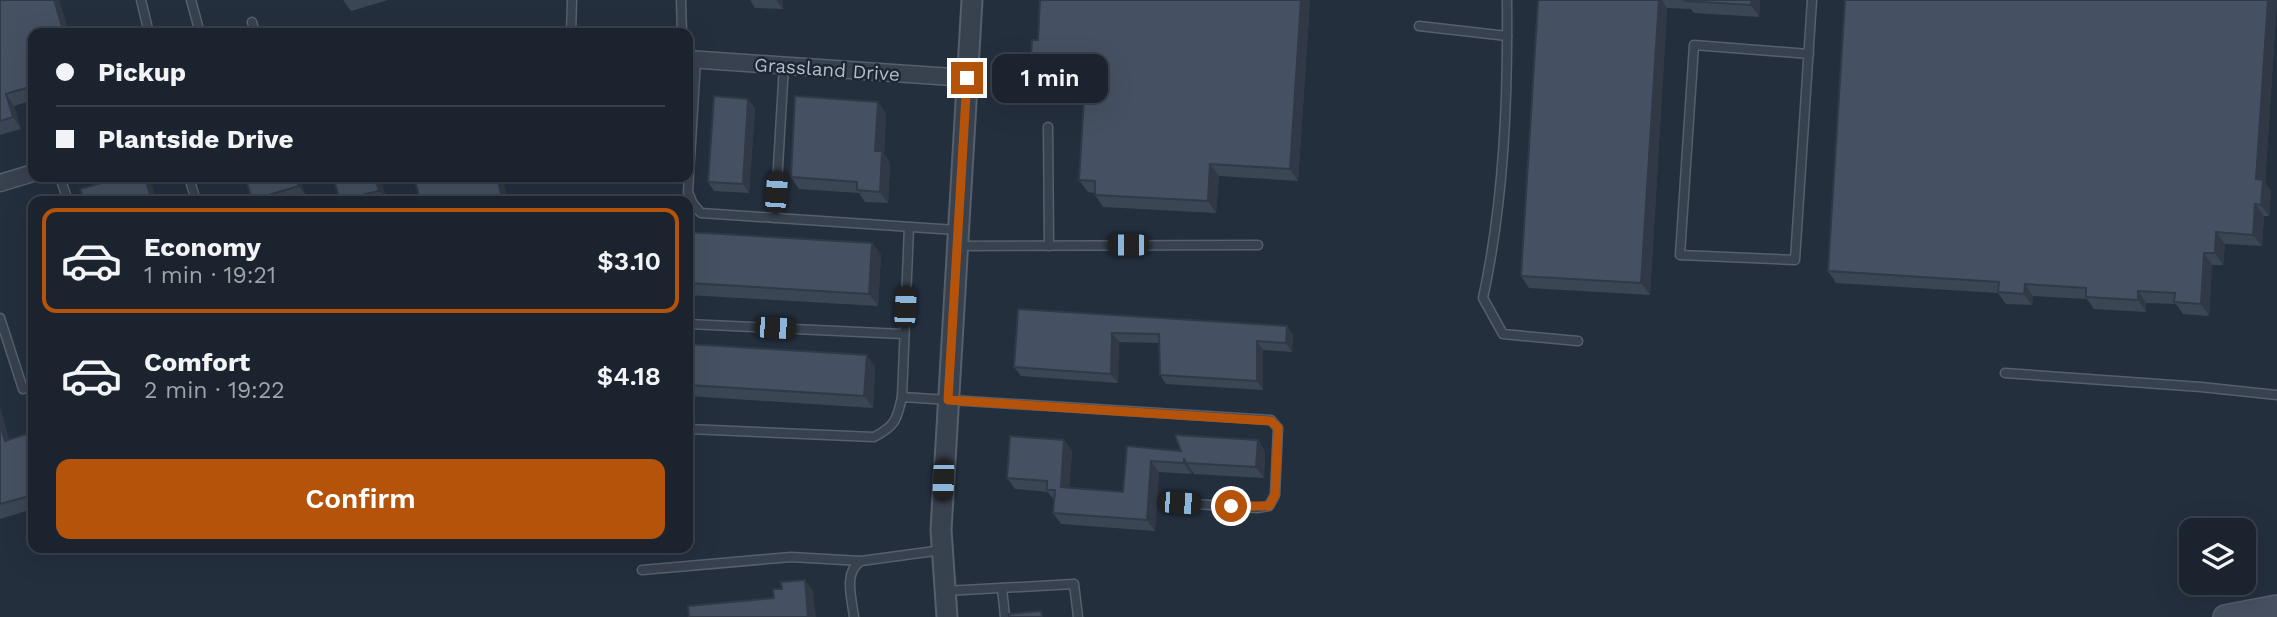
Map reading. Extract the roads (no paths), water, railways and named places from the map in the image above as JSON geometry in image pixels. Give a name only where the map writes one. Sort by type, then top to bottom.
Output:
[{"type":"main road","points":[[2225,617],[2277,607]]},
{"type":"street","points":[[947,617],[941,519],[972,0]]},
{"type":"street","name":"Grassland Drive","points":[[693,59],[967,78]]},
{"type":"street","points":[[0,183],[28,175]]},
{"type":"lane","points":[[141,0],[148,28]]},
{"type":"lane","points":[[191,0],[199,28]]},
{"type":"lane","points":[[571,28],[572,0]]},
{"type":"lane","points":[[681,0],[682,28]]},
{"type":"lane","points":[[1507,0],[1507,71],[1495,244],[1483,298],[1503,334],[1578,341]]},
{"type":"lane","points":[[1810,54],[1694,45],[1680,255],[1795,260],[1810,54],[1812,0]]},
{"type":"lane","points":[[253,22],[254,28]]},
{"type":"lane","points":[[1419,26],[1507,36]]},
{"type":"lane","points":[[775,218],[784,65]]},
{"type":"lane","points":[[1048,127],[1049,246]]},
{"type":"lane","points":[[693,204],[701,213],[909,227],[957,238],[1049,246],[1258,244]]},
{"type":"lane","points":[[693,429],[874,437],[889,429],[898,416],[902,397],[909,227]]},
{"type":"lane","points":[[0,318],[23,389]]},
{"type":"lane","points":[[693,324],[903,334]]},
{"type":"lane","points":[[2005,373],[2277,394]]},
{"type":"lane","points":[[902,397],[1271,421],[1278,428],[1275,495],[1269,506],[1256,508],[1180,503]]},
{"type":"lane","points":[[642,570],[791,557],[861,561],[942,550]]},
{"type":"lane","points":[[854,617],[850,574],[853,566],[861,561]]},
{"type":"lane","points":[[944,591],[1074,584],[1078,617]]},
{"type":"lane","points":[[1002,588],[1005,617]]}]
